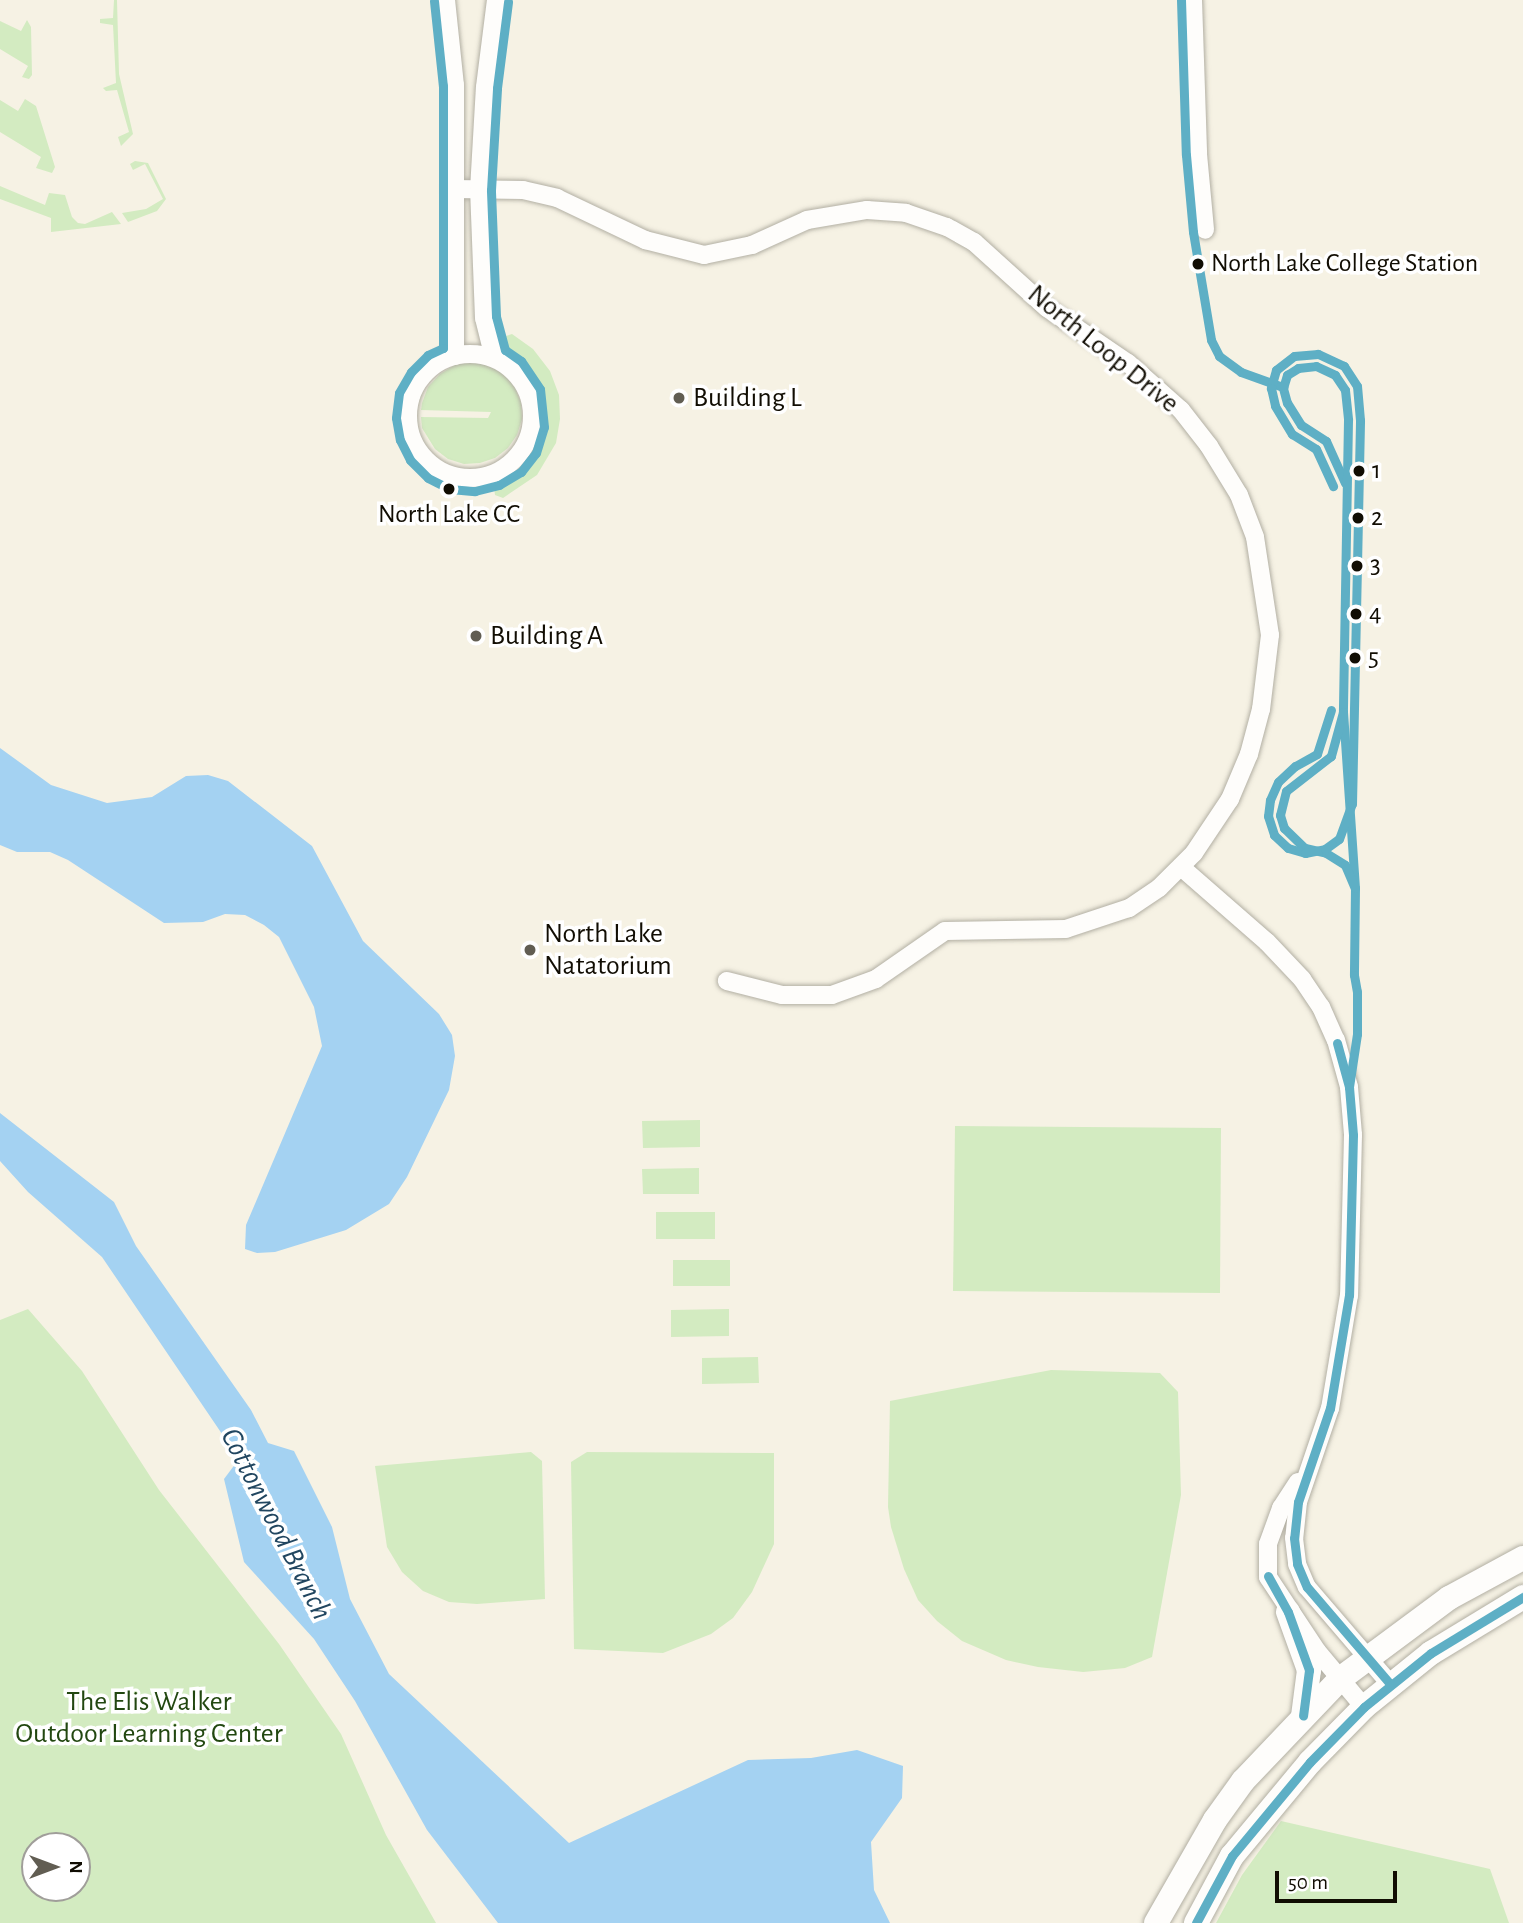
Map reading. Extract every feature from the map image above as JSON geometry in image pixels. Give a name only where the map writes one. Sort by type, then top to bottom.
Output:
[{"type":"main road","points":[[1156,1923],[1215,1820],[1243,1781],[1340,1679],[1449,1598],[1523,1558]]},
{"type":"main road","points":[[1196,1923],[1232,1856],[1310,1762],[1364,1707],[1431,1653],[1523,1597]]},
{"type":"main road","points":[[1288,1612],[1309,1670],[1303,1716]]},
{"type":"street","points":[[446,0],[455,85],[455,356]]},
{"type":"street","points":[[494,358],[484,318],[479,190],[485,86],[496,0]]},
{"type":"street","points":[[1193,0],[1198,155],[1205,230]]},
{"type":"street","name":"North Loop Drive","points":[[454,189],[523,190],[556,198],[645,240],[704,255],[752,245],[807,220],[867,210],[906,213],[947,227],[974,242],[1047,308],[1128,363],[1162,392],[1209,446],[1239,495],[1255,537],[1269,635],[1261,709],[1249,754],[1230,799],[1181,867],[1159,888],[1129,908],[1066,929],[945,932],[876,979],[832,995],[782,995],[727,981]]},
{"type":"street","points":[[474,354],[494,358],[512,369],[525,386],[533,409],[532,427],[525,447],[512,463],[495,474],[475,479],[454,477],[436,469],[421,455],[409,428],[411,397],[421,379],[436,364],[455,356],[474,354]]},
{"type":"street","points":[[1181,867],[1266,942],[1302,979],[1321,1007],[1336,1040],[1349,1087],[1353,1135],[1349,1295],[1330,1408],[1298,1502],[1294,1538],[1297,1564],[1314,1597],[1390,1684]]},
{"type":"street","points":[[1311,1461],[1281,1508],[1268,1544],[1268,1577],[1288,1612],[1364,1707]]},
{"type":"green space","points":[[114,0],[117,0],[119,74],[133,134],[121,146],[118,137],[129,132],[117,90],[106,91],[103,88],[116,83],[113,25],[100,23],[100,19],[113,18]]},
{"type":"green space","points":[[27,20],[31,27],[32,75],[29,79],[22,77],[28,66],[0,49],[0,21],[21,31]]},
{"type":"green space","points":[[25,99],[36,106],[55,167],[52,173],[36,168],[41,157],[0,132],[0,100],[18,111]]},
{"type":"green space","points":[[135,161],[148,163],[166,199],[157,211],[128,222],[122,213],[146,209],[163,199],[145,164],[133,170],[130,164]]},
{"type":"green space","points":[[0,186],[45,205],[49,193],[65,195],[72,217],[78,223],[85,224],[112,212],[121,224],[51,232],[51,218],[0,199]]},
{"type":"green space","points":[[512,334],[533,349],[550,371],[559,395],[560,419],[556,443],[537,475],[503,498],[495,495],[494,487],[516,472],[531,457],[541,437],[545,414],[536,378],[524,361],[504,345],[506,336]]},
{"type":"green space","points":[[472,362],[489,366],[504,374],[515,388],[521,403],[522,419],[517,435],[508,448],[495,458],[464,464],[448,459],[435,449],[422,428],[421,417],[488,418],[491,412],[421,410],[428,387],[440,374],[455,365]]},
{"type":"green space","points":[[700,1120],[700,1147],[643,1148],[642,1121]]},
{"type":"green space","points":[[955,1126],[1221,1128],[1220,1293],[953,1291]]},
{"type":"green space","points":[[699,1168],[699,1194],[643,1194],[642,1169]]},
{"type":"green space","points":[[656,1212],[715,1212],[715,1239],[656,1239]]},
{"type":"green space","points":[[673,1260],[730,1260],[730,1286],[673,1286]]},
{"type":"green space","name":"The Elis Walker Outdoor Learning Center","points":[[28,1309],[82,1371],[159,1490],[279,1644],[341,1734],[386,1835],[436,1923],[0,1923],[0,1320]]},
{"type":"green space","points":[[729,1309],[729,1336],[671,1337],[671,1310]]},
{"type":"green space","points":[[758,1357],[759,1383],[702,1384],[702,1358]]},
{"type":"green space","points":[[1051,1370],[1160,1373],[1178,1392],[1181,1495],[1152,1657],[1125,1668],[1083,1672],[1038,1667],[1006,1660],[962,1641],[937,1621],[918,1600],[904,1569],[891,1527],[888,1507],[890,1401]]},
{"type":"green space","points":[[531,1452],[542,1461],[545,1599],[477,1604],[449,1602],[423,1591],[402,1572],[387,1547],[375,1466]]},
{"type":"green space","points":[[587,1452],[774,1453],[774,1544],[752,1592],[733,1618],[711,1634],[663,1653],[574,1649],[571,1462]]},
{"type":"green space","points":[[1281,1821],[1490,1869],[1509,1923],[1216,1923],[1242,1875]]},
{"type":"water","points":[[0,748],[51,785],[107,803],[152,797],[186,776],[208,775],[228,781],[312,846],[363,941],[439,1014],[452,1035],[455,1056],[449,1090],[407,1177],[389,1204],[346,1230],[275,1252],[257,1253],[245,1249],[246,1225],[322,1046],[314,1007],[279,937],[245,915],[225,914],[203,922],[164,923],[68,860],[50,852],[17,852],[0,845]]},
{"type":"water","name":"Cottonwood Branch","points":[[0,1113],[114,1202],[136,1246],[251,1410],[268,1443],[294,1451],[332,1527],[350,1599],[389,1674],[569,1843],[748,1760],[811,1758],[857,1750],[903,1766],[902,1798],[871,1842],[874,1890],[890,1923],[498,1923],[427,1830],[355,1701],[314,1639],[244,1562],[224,1479],[239,1459],[102,1257],[28,1192],[0,1161]]},
{"type":"transit line","points":[[1181,0],[1186,155],[1193,232],[1211,340],[1219,356],[1241,372],[1283,387]]},
{"type":"transit line","points":[[434,1],[443,86],[443,348],[428,355],[411,372],[399,393],[396,418],[400,440],[410,460],[428,478],[450,489],[475,491],[499,485],[521,472],[536,453],[544,427],[540,389],[521,361],[505,350],[496,316],[491,190],[497,88],[508,2]]},
{"type":"transit line","points":[[1331,710],[1317,754],[1295,766],[1278,782],[1270,800],[1268,816],[1274,835],[1288,848],[1305,853],[1325,849],[1339,839],[1352,804],[1360,420],[1357,386],[1344,366],[1318,354],[1294,356],[1276,370],[1271,388],[1275,406],[1292,434],[1316,449],[1333,486]]},
{"type":"transit line","points":[[1345,483],[1326,441],[1301,425],[1287,403],[1283,388],[1287,375],[1298,368],[1316,366],[1335,375],[1345,390],[1348,420],[1343,712],[1355,888],[1354,975],[1357,992],[1357,1034],[1349,1087]]},
{"type":"transit line","points":[[1343,712],[1331,756],[1286,791],[1280,815],[1284,828],[1305,848],[1326,853],[1345,865],[1355,888]]},
{"type":"transit line","points":[[1337,1043],[1349,1087],[1353,1135],[1349,1295],[1330,1408],[1298,1502],[1294,1538],[1297,1564],[1307,1587],[1390,1684]]},
{"type":"transit line","points":[[1268,1576],[1288,1612],[1309,1670],[1303,1716]]},
{"type":"transit line","points":[[1196,1923],[1232,1856],[1310,1762],[1364,1707],[1431,1653],[1523,1597]]},
{"type":"place","name":"North Lake College Station","points":[[1198,264]]},
{"type":"place","name":"Building L","points":[[679,398]]},
{"type":"place","name":"1","points":[[1359,471]]},
{"type":"place","name":"North Lake CC","points":[[449,489]]},
{"type":"place","name":"2","points":[[1358,518]]},
{"type":"place","name":"3","points":[[1357,566]]},
{"type":"place","name":"4","points":[[1356,614]]},
{"type":"place","name":"Building A","points":[[476,636]]},
{"type":"place","name":"5","points":[[1355,658]]},
{"type":"place","name":"North Lake Natatorium","points":[[530,950]]}]
